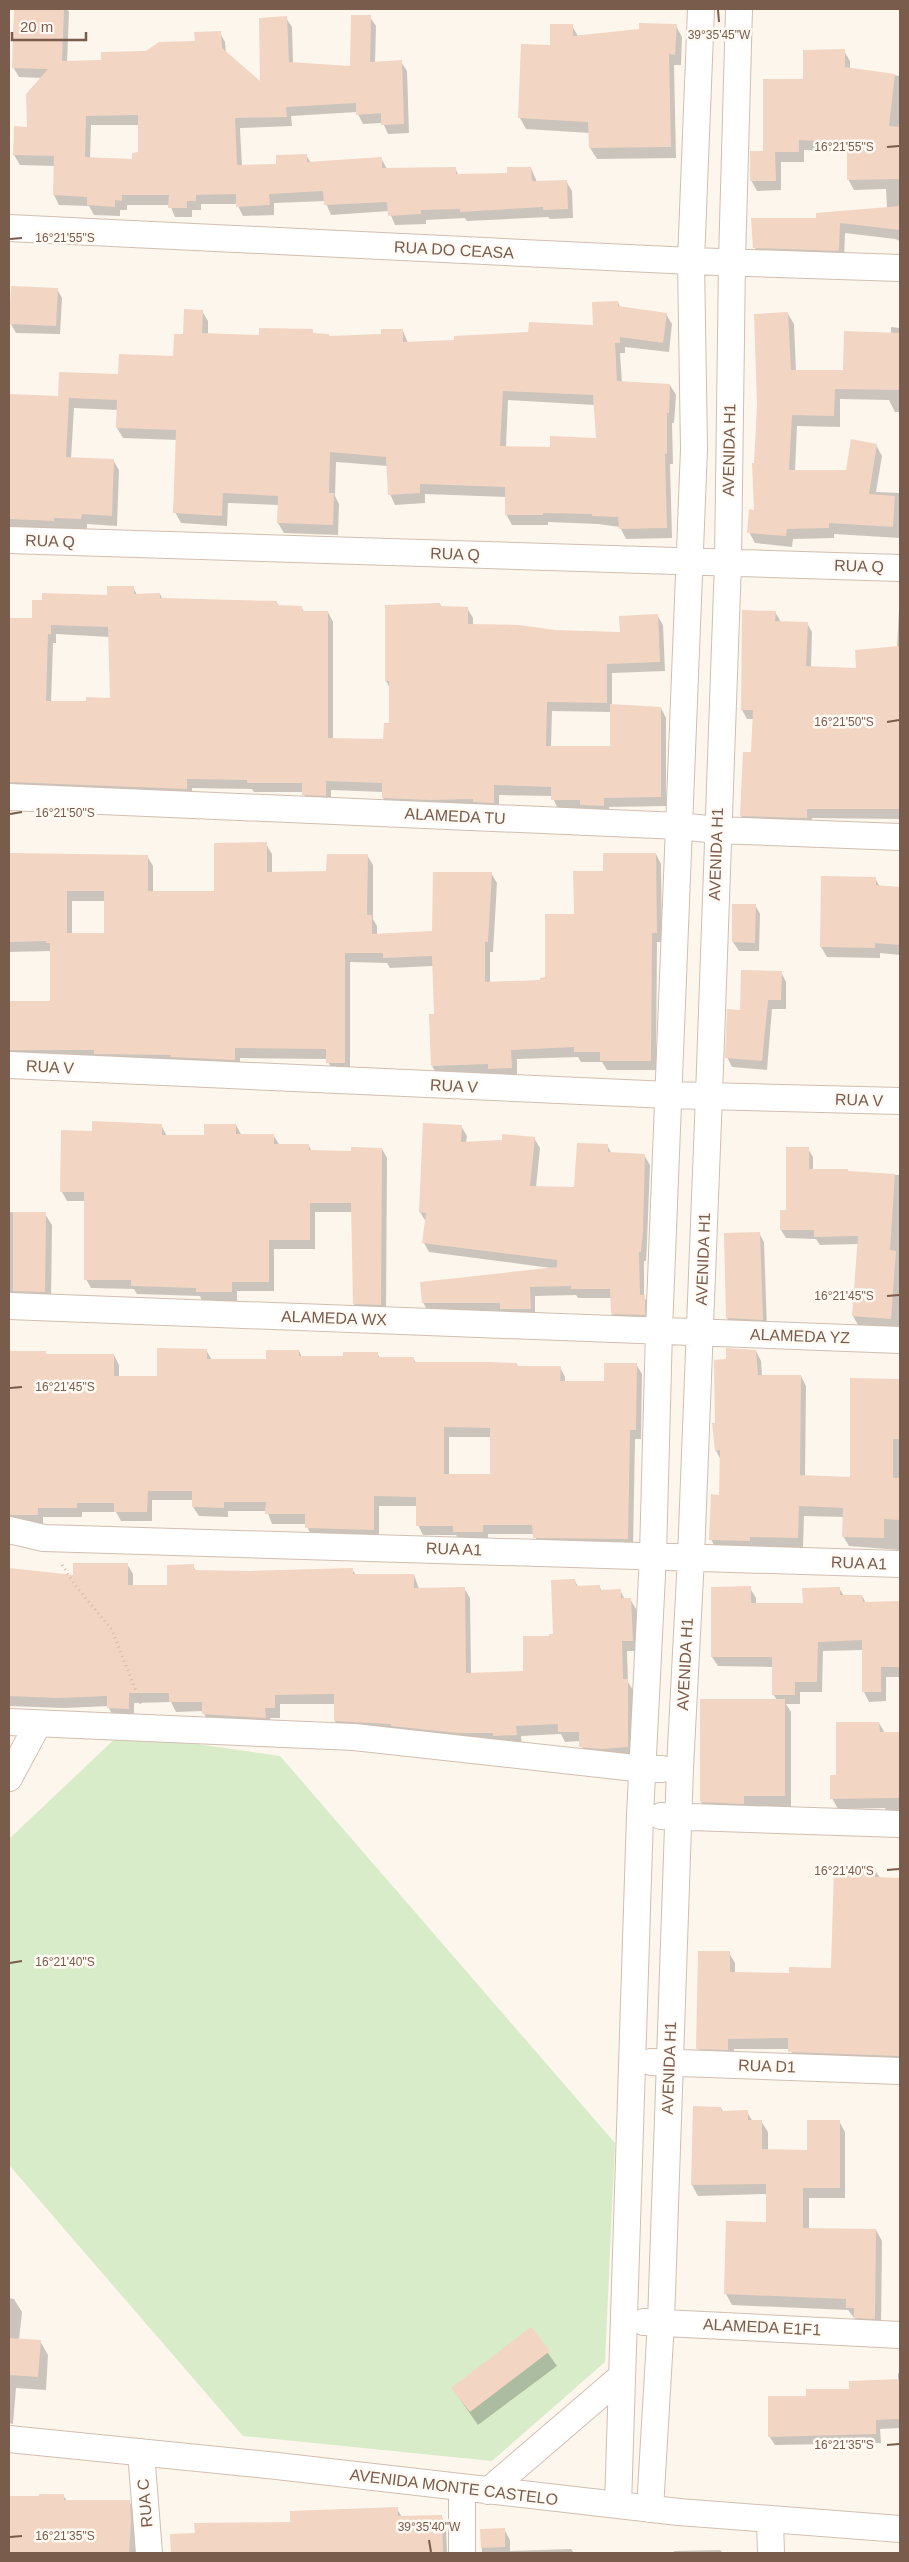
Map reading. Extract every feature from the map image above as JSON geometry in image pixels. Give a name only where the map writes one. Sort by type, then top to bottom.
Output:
[{"type":"street","points":[[618,2505],[623,2322],[634,2061],[640,1815],[644,1769],[653,1555],[659,1330],[688,561],[694,449],[691,261],[701,9]]},
{"type":"street","name":"AVENIDA H1","points":[[650,2509],[661,2322],[680,1768],[691,1557],[709,1096],[728,562],[732,261],[739,9]]},
{"type":"street","name":"RUA DO CEASA","points":[[9,228],[691,261],[900,268]]},
{"type":"street","name":"RUA Q","points":[[9,540],[900,568]]},
{"type":"street","name":"ALAMEDA TU","points":[[9,797],[679,826],[717,830],[900,836]]},
{"type":"street","name":"RUA V","points":[[9,1066],[669,1096],[900,1102]]},
{"type":"street","name":"ALAMEDA WX","points":[[9,1306],[700,1331]]},
{"type":"street","name":"ALAMEDA YZ","points":[[700,1331],[900,1340]]},
{"type":"street","name":"RUA A1","points":[[9,1530],[44,1538],[900,1564]]},
{"type":"street","points":[[9,1722],[151,1730],[354,1737],[644,1769],[680,1768]]},
{"type":"street","points":[[9,1778],[38,1724]]},
{"type":"street","points":[[640,1815],[900,1824]]},
{"type":"street","name":"RUA D1","points":[[634,2061],[900,2072]]},
{"type":"street","name":"ALAMEDA E1F1","points":[[623,2322],[661,2322],[900,2334]]},
{"type":"street","points":[[488,2490],[622,2376]]},
{"type":"street","name":"AVENIDA MONTE CASTELO","points":[[9,2439],[650,2509],[770,2521],[900,2529]]},
{"type":"street","name":"RUA C","points":[[141,2452],[149,2553]]},
{"type":"street","points":[[462,2487],[462,2553]]},
{"type":"street","points":[[770,2521],[771,2553]]},
{"type":"path","points":[[44,1538],[75,1585],[112,1630],[151,1730]]},
{"type":"green space","points":[[121,1733],[280,1756],[615,2143],[605,2362],[492,2461],[243,2436],[9,2165],[9,1839]]},
{"type":"building","points":[[14,9],[64,9],[62,61],[101,60],[101,52],[146,51],[159,42],[195,41],[194,32],[221,31],[222,48],[260,81],[259,18],[287,16],[289,62],[350,66],[351,15],[371,15],[370,62],[402,60],[404,124],[381,125],[381,113],[356,115],[356,103],[286,107],[287,117],[235,118],[237,165],[276,164],[276,155],[307,154],[307,162],[382,157],[382,168],[456,167],[456,174],[507,173],[507,167],[531,167],[532,181],[567,180],[568,209],[543,210],[543,207],[460,212],[460,209],[421,210],[421,214],[388,216],[387,202],[324,205],[323,191],[269,194],[270,205],[236,207],[236,194],[196,195],[196,201],[187,201],[187,208],[168,208],[169,195],[122,195],[122,201],[115,200],[115,207],[87,205],[87,197],[53,195],[54,156],[13,155],[14,126],[27,127],[26,94],[48,69],[12,68]],"holes":[[[138,115],[138,152],[132,153],[132,159],[85,157],[86,116]]]},
{"type":"building","points":[[639,23],[677,24],[675,55],[669,54],[671,147],[589,148],[588,122],[518,118],[521,44],[550,45],[550,24],[573,24],[573,36],[639,29]]},
{"type":"building","points":[[845,49],[845,67],[895,74],[889,126],[900,127],[900,179],[847,180],[847,142],[799,140],[799,152],[775,152],[776,181],[750,181],[750,151],[763,151],[763,79],[803,79],[803,50]]},
{"type":"building","points":[[900,206],[900,230],[840,223],[839,251],[753,248],[751,218],[816,218],[816,213]]},
{"type":"building","points":[[11,286],[58,288],[56,326],[9,324]]},
{"type":"building","points":[[618,301],[618,306],[667,313],[663,343],[620,337],[620,343],[615,343],[617,381],[670,384],[669,413],[667,413],[667,454],[665,454],[667,528],[619,529],[618,517],[592,516],[592,514],[543,513],[543,515],[505,515],[505,487],[420,484],[420,493],[388,495],[386,457],[330,452],[329,493],[334,493],[333,525],[277,523],[278,496],[223,493],[222,516],[173,513],[176,430],[116,428],[117,400],[69,398],[66,457],[114,459],[112,516],[82,514],[81,519],[54,518],[54,521],[9,519],[9,394],[58,396],[59,372],[118,374],[119,354],[173,356],[174,334],[183,334],[184,309],[203,310],[202,333],[259,335],[259,328],[313,329],[313,333],[329,334],[329,336],[381,334],[381,329],[403,329],[403,342],[454,340],[454,336],[528,332],[529,322],[593,325],[592,302]],"holes":[[[503,391],[593,395],[596,438],[550,436],[550,447],[500,446]]]},
{"type":"building","points":[[788,312],[791,370],[843,370],[844,331],[900,333],[900,390],[835,389],[834,416],[792,415],[789,470],[846,470],[851,439],[877,444],[869,494],[895,496],[893,527],[829,523],[829,528],[787,529],[786,536],[747,533],[749,509],[754,510],[752,463],[754,463],[757,405],[754,314]]},
{"type":"building","points":[[107,586],[134,586],[134,594],[160,593],[160,598],[277,601],[277,605],[302,606],[302,611],[328,611],[328,738],[383,739],[384,723],[389,723],[389,681],[385,681],[385,605],[440,603],[440,606],[468,607],[468,624],[519,625],[555,630],[620,632],[619,616],[658,614],[660,662],[607,664],[607,703],[547,702],[546,746],[610,746],[610,704],[661,707],[661,797],[604,798],[604,806],[580,805],[580,800],[551,800],[551,787],[494,785],[494,803],[473,802],[473,799],[382,798],[382,783],[326,781],[326,796],[302,795],[302,783],[247,783],[247,780],[187,779],[187,789],[9,782],[9,618],[32,618],[32,600],[42,600],[42,593],[107,595]],"holes":[[[51,625],[108,627],[110,698],[86,697],[86,701],[46,701],[48,634],[51,634]]]},
{"type":"building","points":[[742,610],[776,611],[775,621],[808,622],[806,666],[856,668],[855,650],[900,646],[900,809],[807,809],[807,818],[740,816],[743,752],[751,752],[753,710],[741,710]]},
{"type":"building","points":[[267,842],[267,872],[326,871],[327,854],[368,854],[367,915],[372,915],[372,934],[432,931],[433,872],[492,872],[488,942],[485,942],[485,982],[540,980],[540,978],[545,977],[545,914],[574,914],[573,871],[603,871],[603,853],[656,853],[657,933],[652,933],[651,1061],[600,1061],[600,1052],[574,1052],[574,1047],[511,1050],[512,1068],[488,1069],[488,1064],[431,1066],[429,1014],[434,1014],[432,956],[383,958],[383,953],[345,953],[345,1063],[326,1063],[326,1049],[235,1048],[235,1060],[171,1057],[171,1055],[94,1054],[94,1050],[9,1050],[9,1001],[50,1001],[50,943],[46,943],[46,941],[9,942],[9,853],[148,855],[148,891],[214,891],[214,843]],"holes":[[[67,891],[104,891],[104,933],[67,933]]]},
{"type":"building","points":[[821,876],[876,877],[876,885],[900,887],[900,945],[875,943],[875,948],[820,947]]},
{"type":"building","points":[[732,904],[756,904],[755,943],[732,942]]},
{"type":"building","points":[[741,970],[782,971],[781,1000],[768,1000],[762,1061],[725,1058],[727,1009],[740,1010]]},
{"type":"building","points":[[92,1121],[162,1124],[162,1135],[204,1135],[204,1124],[236,1124],[236,1134],[274,1134],[274,1144],[309,1144],[309,1150],[351,1151],[351,1147],[382,1148],[381,1305],[353,1304],[351,1203],[310,1203],[310,1240],[269,1240],[269,1282],[232,1282],[232,1292],[196,1292],[196,1288],[131,1286],[131,1280],[84,1280],[84,1192],[60,1192],[61,1130],[92,1131]]},
{"type":"building","points":[[423,1123],[462,1125],[461,1142],[502,1140],[502,1134],[535,1137],[530,1186],[574,1187],[577,1143],[608,1144],[608,1152],[645,1154],[643,1231],[641,1252],[639,1252],[640,1295],[645,1295],[645,1315],[611,1314],[610,1289],[571,1289],[571,1286],[530,1287],[531,1309],[500,1309],[500,1303],[422,1303],[420,1282],[557,1267],[557,1260],[422,1243],[426,1213],[419,1212]]},
{"type":"building","points":[[786,1147],[809,1147],[809,1169],[848,1169],[848,1171],[895,1174],[890,1250],[896,1251],[891,1319],[852,1316],[858,1236],[814,1237],[814,1230],[780,1230],[780,1210],[786,1210]]},
{"type":"building","points":[[13,1212],[46,1212],[45,1292],[13,1291]]},
{"type":"building","points":[[760,1232],[763,1320],[726,1318],[724,1233]]},
{"type":"building","points":[[157,1348],[207,1349],[207,1359],[266,1359],[266,1350],[299,1350],[299,1356],[343,1356],[343,1352],[378,1352],[378,1357],[414,1357],[414,1362],[488,1362],[517,1363],[517,1366],[561,1366],[560,1381],[604,1381],[604,1363],[637,1363],[636,1430],[630,1430],[628,1539],[533,1538],[532,1525],[483,1525],[483,1532],[453,1532],[453,1526],[416,1526],[416,1497],[374,1496],[374,1530],[305,1528],[305,1514],[265,1514],[266,1502],[224,1502],[224,1508],[192,1507],[192,1491],[148,1491],[147,1512],[114,1512],[114,1503],[77,1503],[77,1508],[38,1508],[38,1515],[9,1515],[9,1351],[46,1351],[45,1354],[114,1354],[114,1376],[157,1376]],"holes":[[[444,1427],[490,1428],[490,1474],[444,1474]]]},
{"type":"building","points":[[726,1348],[756,1350],[758,1375],[801,1375],[800,1475],[850,1477],[850,1378],[900,1379],[900,1439],[893,1439],[893,1478],[900,1478],[900,1520],[884,1519],[884,1538],[842,1537],[843,1508],[799,1506],[798,1538],[750,1537],[750,1541],[709,1540],[711,1494],[719,1495],[720,1450],[715,1451],[712,1423],[715,1423],[714,1360],[726,1359]]},
{"type":"building","points":[[73,1563],[128,1563],[128,1585],[167,1585],[167,1565],[194,1564],[194,1570],[249,1571],[353,1568],[353,1574],[414,1574],[414,1588],[465,1587],[466,1673],[523,1671],[523,1636],[549,1636],[549,1634],[553,1634],[551,1580],[575,1579],[576,1586],[600,1585],[600,1590],[621,1589],[621,1598],[631,1598],[633,1641],[622,1641],[623,1679],[628,1679],[628,1747],[601,1749],[579,1747],[579,1732],[558,1732],[558,1724],[516,1726],[517,1735],[493,1736],[493,1733],[458,1733],[391,1726],[391,1724],[334,1721],[334,1694],[275,1695],[275,1708],[265,1708],[266,1718],[202,1714],[202,1702],[169,1702],[169,1693],[129,1693],[129,1709],[107,1708],[107,1696],[58,1698],[9,1696],[9,1568],[73,1575]]},
{"type":"building","points":[[751,1586],[751,1603],[803,1603],[802,1588],[840,1587],[840,1595],[862,1595],[863,1602],[900,1601],[900,1667],[881,1667],[881,1692],[862,1692],[862,1640],[818,1642],[817,1682],[795,1682],[795,1695],[772,1695],[772,1657],[711,1657],[711,1587]]},
{"type":"building","points":[[700,1699],[785,1699],[785,1796],[744,1796],[744,1804],[700,1802]]},
{"type":"building","points":[[836,1722],[879,1722],[880,1732],[900,1732],[900,1798],[830,1799],[830,1775],[836,1775]]},
{"type":"building","points":[[834,1867],[876,1868],[875,1877],[900,1878],[900,2056],[788,2052],[788,2038],[728,2039],[728,2050],[696,2049],[698,1951],[730,1951],[730,1972],[789,1973],[789,1967],[831,1968]]},
{"type":"building","points":[[693,2106],[721,2107],[721,2111],[748,2110],[748,2120],[762,2120],[762,2149],[807,2150],[807,2120],[840,2120],[840,2188],[803,2188],[803,2228],[876,2229],[875,2319],[854,2318],[854,2308],[846,2308],[846,2299],[724,2294],[726,2221],[766,2222],[766,2184],[691,2185]]},
{"type":"building","points":[[531,2327],[550,2351],[470,2412],[451,2388]]},
{"type":"building","points":[[9,2338],[41,2340],[38,2377],[9,2375]]},
{"type":"building","points":[[900,2379],[900,2419],[876,2420],[876,2434],[768,2437],[768,2396],[806,2396],[806,2389],[849,2389],[849,2381]]},
{"type":"building","points":[[39,2494],[64,2494],[64,2500],[130,2500],[129,2553],[9,2553],[9,2496],[39,2496]]},
{"type":"building","points":[[398,2507],[398,2516],[442,2515],[443,2553],[171,2553],[170,2534],[195,2533],[194,2523],[290,2522],[290,2511]]},
{"type":"building","points":[[505,2528],[505,2547],[481,2548],[480,2529]]}]
